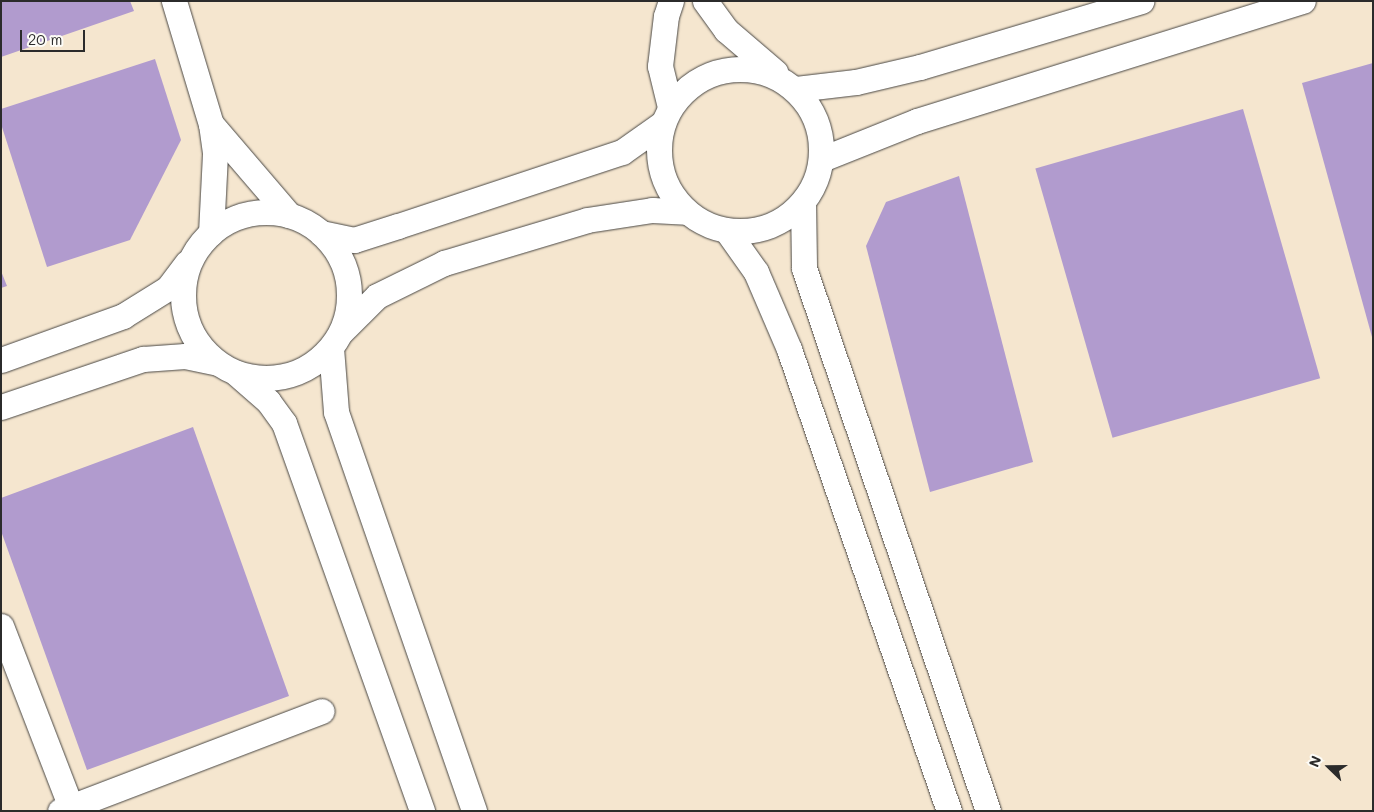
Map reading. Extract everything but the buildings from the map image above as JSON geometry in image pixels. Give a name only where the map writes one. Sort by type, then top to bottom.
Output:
[{"type":"street","points":[[174,1],[211,124],[215,154],[211,232]]},
{"type":"street","points":[[671,1],[666,16],[660,66],[666,115],[659,155],[665,179],[686,212],[706,224],[727,231],[755,230],[781,221],[803,202],[815,182],[822,158],[817,120],[789,84],[726,30],[705,1]]},
{"type":"street","points":[[1,360],[123,316],[168,288],[211,232],[229,221],[248,214],[269,212],[289,215],[321,232],[354,240],[622,152],[666,115],[692,83],[721,70],[753,68],[789,84],[856,82],[920,67],[1141,1]]},
{"type":"street","points":[[822,158],[917,121],[1303,1]]},
{"type":"street","points":[[211,124],[289,215]]},
{"type":"street","points":[[803,202],[804,268],[988,811]]},
{"type":"street","points":[[1,407],[143,359],[185,356],[261,378],[287,376],[311,365],[377,296],[444,263],[587,220],[652,210],[686,212]]},
{"type":"street","points":[[727,231],[756,272],[789,349],[949,811]]},
{"type":"street","points":[[321,232],[338,254],[348,279],[348,306],[335,340],[336,412],[474,811]]},
{"type":"street","points":[[193,255],[184,284],[185,314],[197,341],[226,368],[268,401],[284,423],[422,811]]},
{"type":"street","points":[[1,626],[65,809],[322,711]]}]
